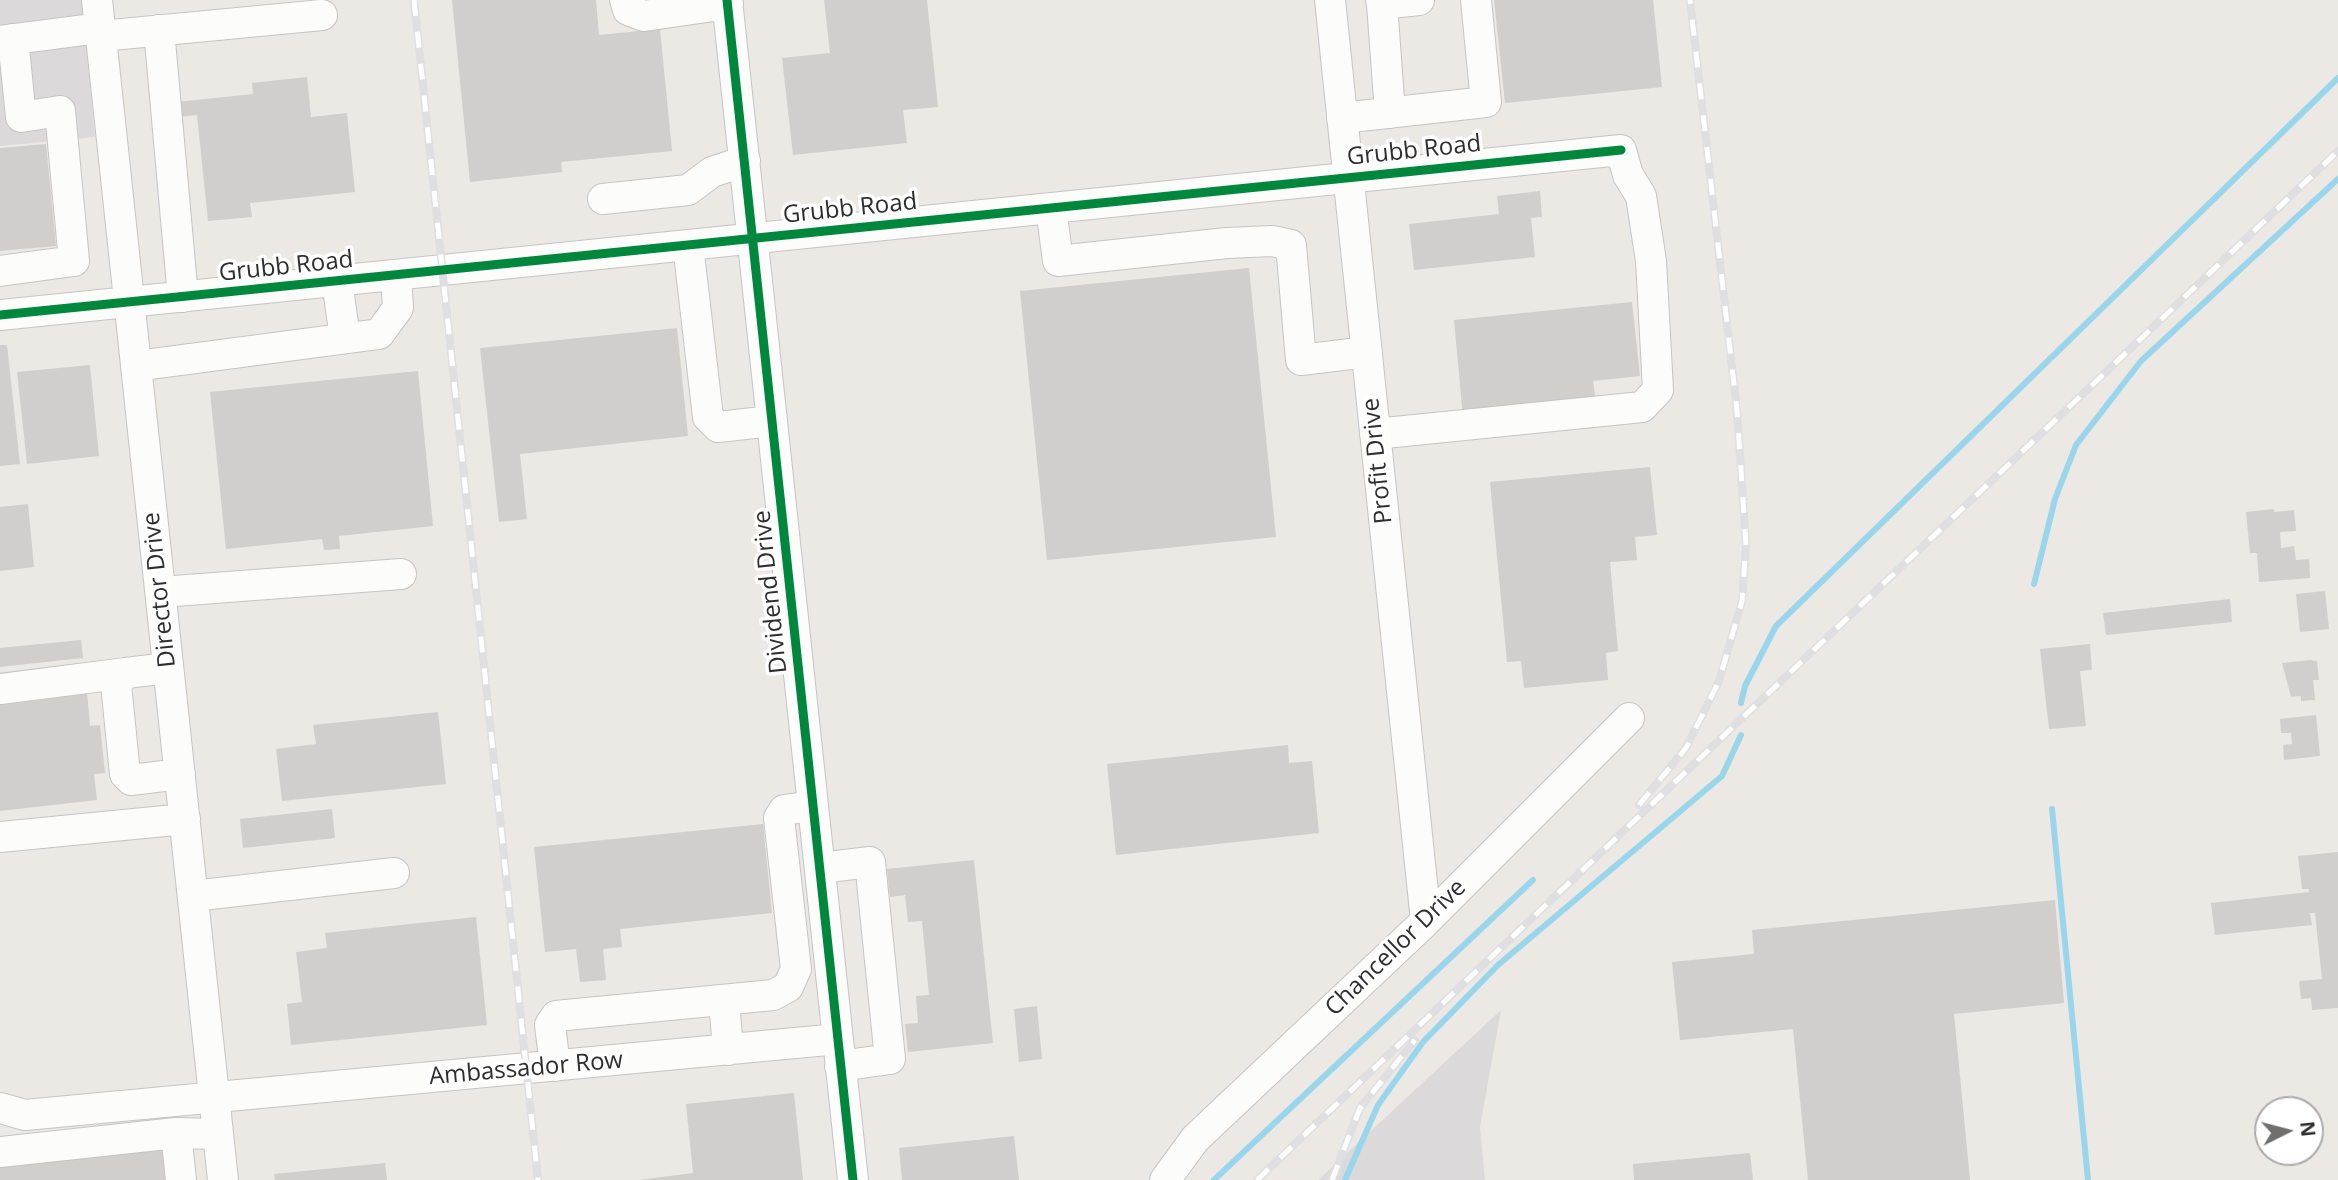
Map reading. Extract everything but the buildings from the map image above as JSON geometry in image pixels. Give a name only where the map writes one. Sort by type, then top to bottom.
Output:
[{"type":"street","points":[[625,0],[628,10],[644,16],[728,2]]},
{"type":"street","name":"Profit Drive","points":[[1330,0],[1426,921]]},
{"type":"street","points":[[1390,113],[1382,2],[1419,0]]},
{"type":"street","points":[[1342,118],[1486,102],[1476,0]]},
{"type":"street","name":"Dividend Drive","points":[[728,2],[853,1180]]},
{"type":"street","points":[[0,271],[74,261],[60,111],[11,119],[6,40],[99,21],[159,30],[322,15]]},
{"type":"street","name":"Director Drive","points":[[99,21],[223,1180]]},
{"type":"street","points":[[159,30],[183,297]]},
{"type":"street","name":"Grubb Road","points":[[0,315],[1621,150],[1628,175],[1641,196],[1651,261],[1658,390],[1643,407],[1376,434]]},
{"type":"street","points":[[603,199],[688,190],[712,172],[745,161]]},
{"type":"street","points":[[1051,208],[1058,261],[1227,243],[1272,241],[1291,245],[1301,360],[1367,352]]},
{"type":"street","points":[[688,245],[708,417],[718,428],[772,421]]},
{"type":"street","points":[[136,366],[379,334],[398,309],[396,275]]},
{"type":"street","points":[[337,281],[345,338]]},
{"type":"street","points":[[160,592],[401,574]]},
{"type":"street","points":[[0,689],[168,668]]},
{"type":"street","points":[[126,673],[116,684],[125,774],[131,780],[180,774]]},
{"type":"street","name":"Chancellor Drive","points":[[1165,1180],[1195,1139],[1426,921],[1629,718]]},
{"type":"street","points":[[555,1066],[550,1025],[556,1016],[773,995],[788,987],[796,969],[779,818],[784,810],[813,806]]},
{"type":"street","points":[[0,837],[185,819]]},
{"type":"street","name":"Ambassador Row","points":[[0,1108],[24,1115],[728,1050],[839,1052],[890,1059],[870,862],[820,868]]},
{"type":"street","points":[[193,896],[394,873]]},
{"type":"street","points":[[796,969],[830,964]]},
{"type":"street","points":[[724,1000],[728,1050]]},
{"type":"street","points":[[0,1152],[176,1133],[218,1134]]},
{"type":"street","points":[[176,1133],[181,1180]]},
{"type":"shaded area","points":[[0,0],[82,0],[95,137],[0,146]]},
{"type":"shaded area","points":[[1501,1010],[1480,1127],[1485,1180],[1318,1180]]},
{"type":"waterway","points":[[1741,703],[1745,686],[1776,626],[2338,78]]},
{"type":"waterway","points":[[2034,584],[2055,499],[2076,445],[2141,361],[2338,179]]},
{"type":"waterway","points":[[1345,1180],[1378,1105],[1423,1042],[1498,965],[1722,776],[1741,735]]},
{"type":"waterway","points":[[2052,809],[2088,1180]]},
{"type":"waterway","points":[[1214,1180],[1533,880]]},
{"type":"railway","points":[[414,0],[538,1180]]},
{"type":"railway","points":[[1639,805],[1686,748],[1719,681],[1742,601],[1746,545],[1737,411],[1690,0]]},
{"type":"railway","points":[[1257,1180],[2338,151]]},
{"type":"railway","points":[[1332,1180],[1360,1108],[1415,1040]]},
{"type":"cycle path","points":[[727,0],[853,1180]]},
{"type":"cycle path","points":[[0,315],[1621,150]]}]
